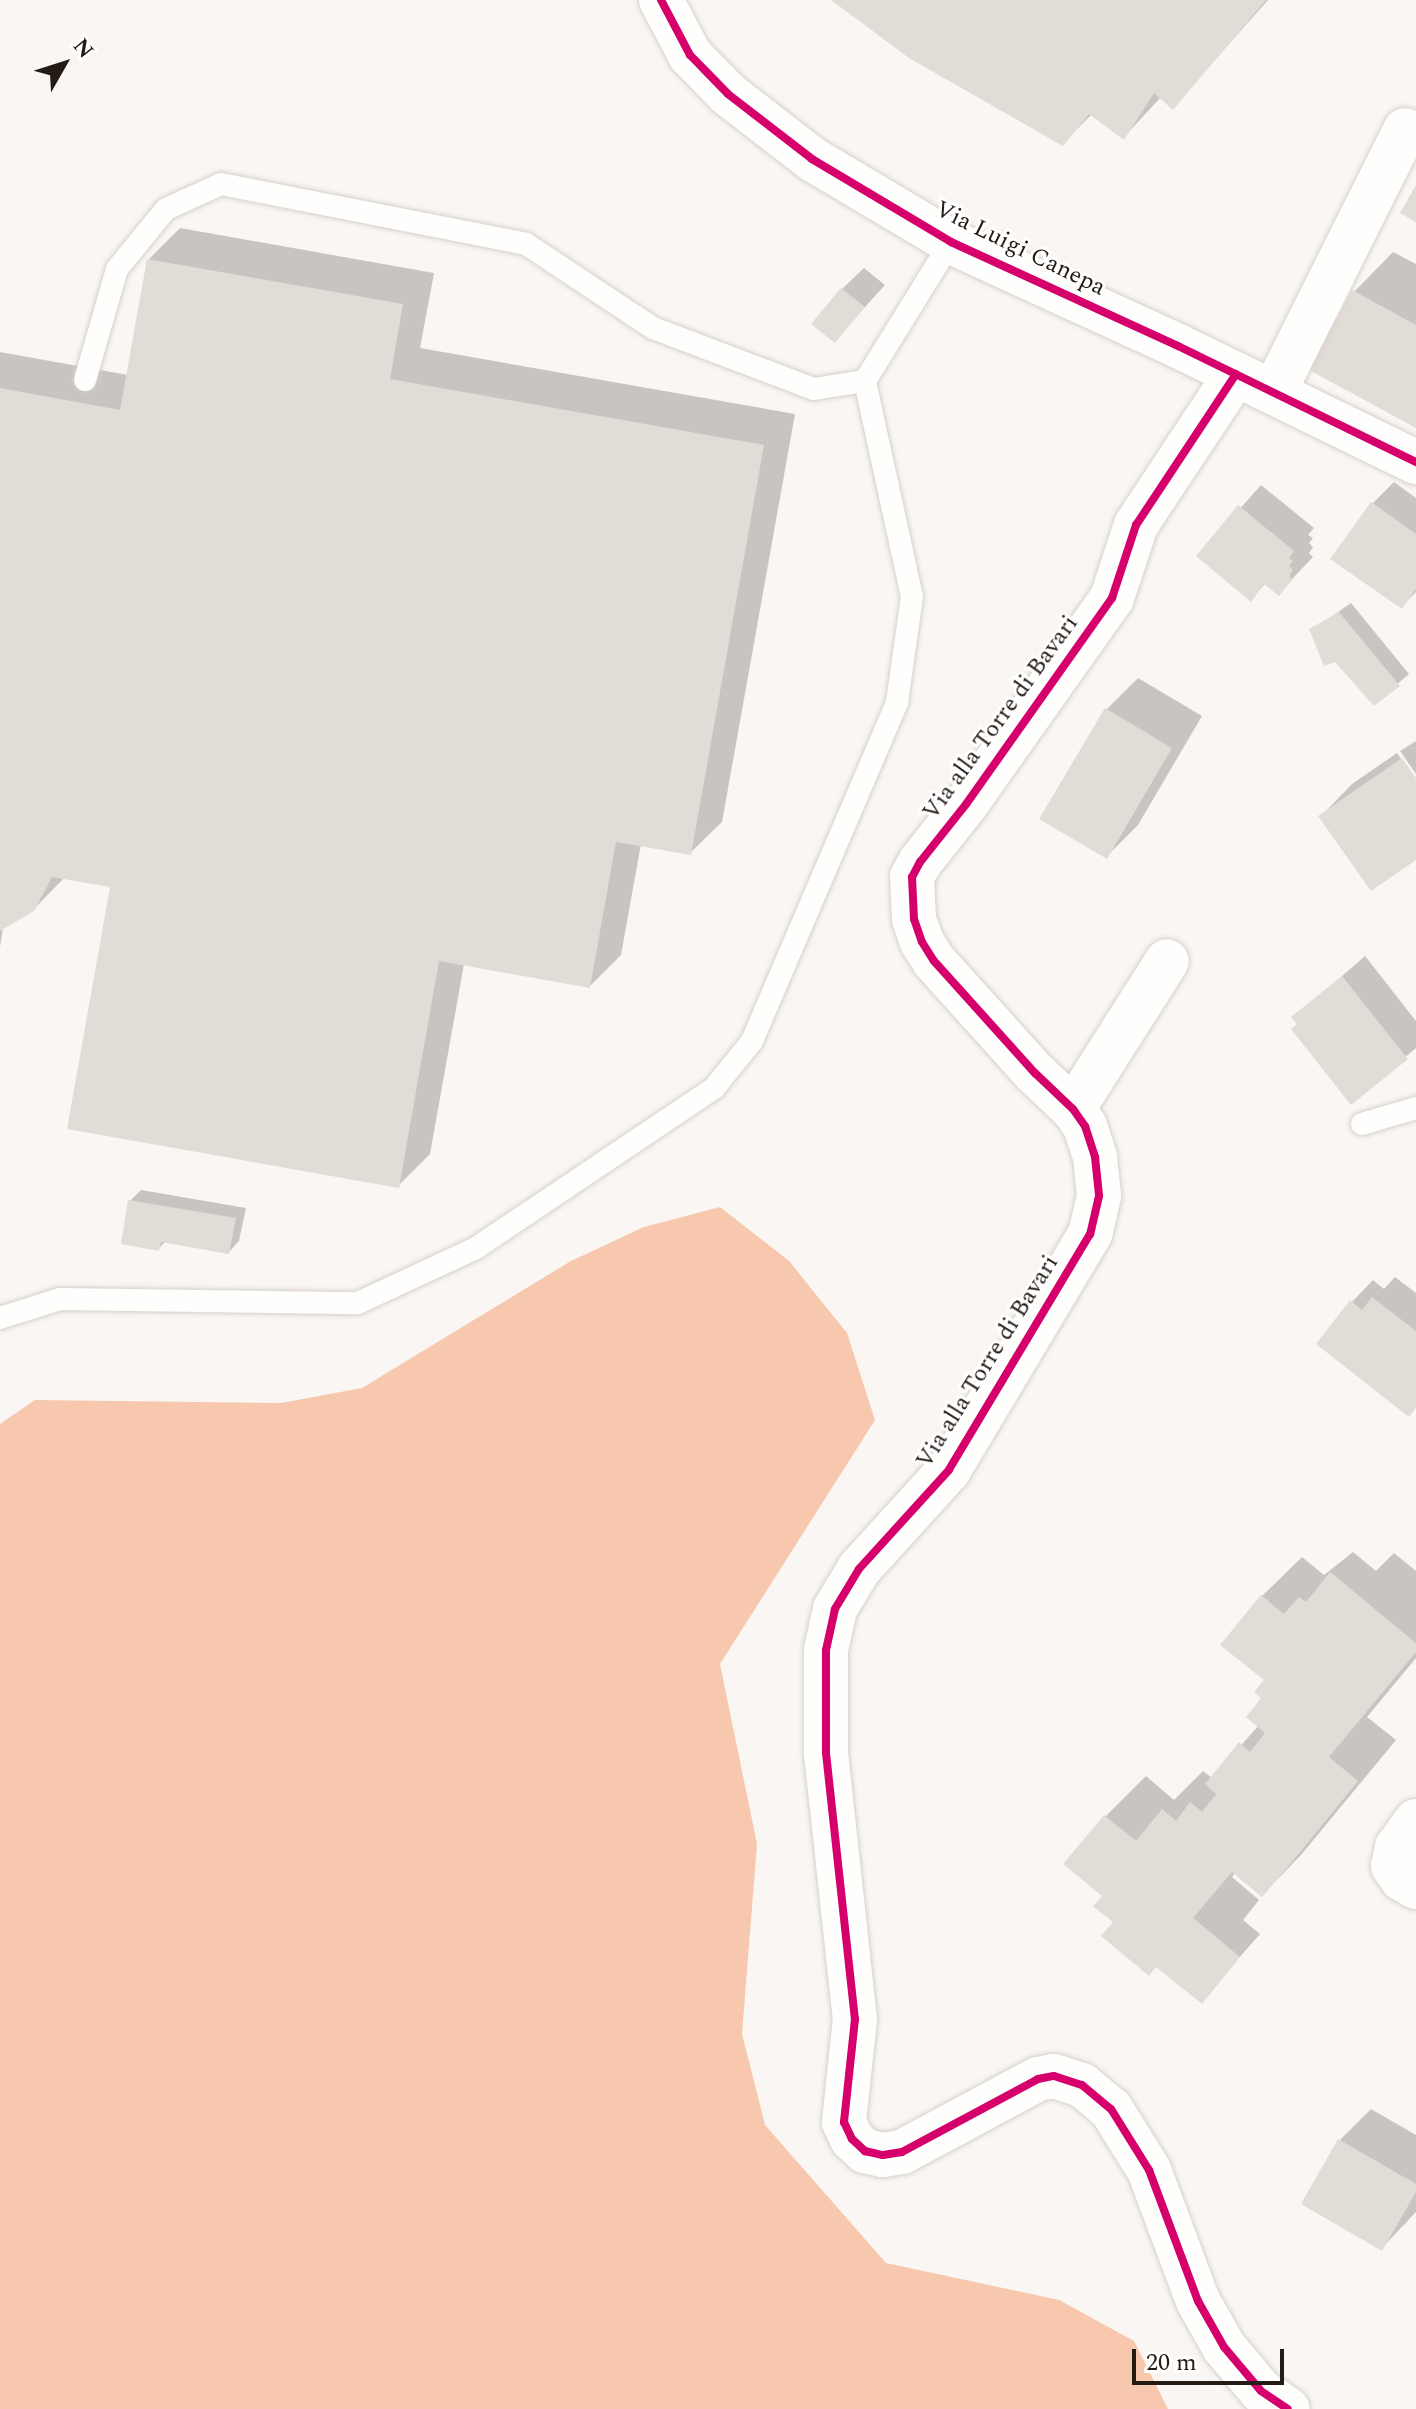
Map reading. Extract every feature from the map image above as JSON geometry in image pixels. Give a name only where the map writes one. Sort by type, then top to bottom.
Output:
[{"type":"street","name":"Via Luigi Canepa","points":[[661,0],[690,55],[728,94],[812,159],[951,242],[1255,383],[1416,462]]},
{"type":"street","name":"Via alla Torre di Bavari","points":[[1288,2409],[1261,2391],[1224,2347],[1198,2301],[1149,2170],[1111,2109],[1089,2089],[1054,2076],[1038,2079],[902,2152],[883,2155],[865,2151],[852,2139],[844,2122],[855,2019],[826,1753],[826,1650],[835,1609],[859,1569],[949,1470],[1090,1234],[1099,1196],[1095,1157],[1085,1126],[1073,1109],[1035,1073],[934,961],[914,919],[912,877],[1112,598],[1136,525],[1255,383],[1405,130]]},
{"type":"street","points":[[1073,1109],[1167,961]]},
{"type":"street","points":[[1416,1821],[1397,1847],[1393,1866],[1402,1879],[1416,1887]]},
{"type":"lane","points":[[85,380],[117,269],[166,209],[221,184],[526,244],[653,328],[814,389],[865,381]]},
{"type":"lane","points":[[0,1318],[60,1299],[358,1303],[476,1248],[714,1088],[752,1041],[897,702],[912,597],[865,381],[951,242]]},
{"type":"lane","points":[[1362,1124],[1416,1108]]},
{"type":"shaded area","points":[[720,1207],[789,1261],[847,1333],[875,1420],[720,1664],[757,1844],[742,2034],[765,2125],[886,2263],[1059,2300],[1134,2341],[1168,2409],[0,2409],[0,1424],[35,1400],[281,1403],[362,1388],[571,1261],[644,1227]]},
{"type":"building","points":[[831,0],[1266,0],[1173,110],[1154,93],[1124,140],[1089,114],[1063,146],[909,58]]},
{"type":"building","points":[[1416,185],[1416,222],[1400,213]]},
{"type":"building","points":[[147,259],[403,304],[390,379],[764,445],[691,855],[616,842],[590,988],[439,961],[399,1188],[67,1129],[110,887],[52,877],[34,911],[0,931],[0,388],[120,410]]},
{"type":"building","points":[[841,288],[865,307],[835,343],[811,324]]},
{"type":"building","points":[[1352,290],[1416,325],[1416,428],[1309,370]]},
{"type":"building","points":[[1371,502],[1416,534],[1416,589],[1402,609],[1330,559]]},
{"type":"building","points":[[1238,505],[1294,551],[1289,558],[1293,561],[1289,566],[1293,570],[1289,576],[1293,579],[1279,596],[1264,584],[1251,602],[1196,556]]},
{"type":"building","points":[[1339,612],[1400,686],[1374,706],[1335,662],[1324,666],[1309,629]]},
{"type":"building","points":[[1105,708],[1172,748],[1107,859],[1039,819]]},
{"type":"building","points":[[1402,758],[1416,778],[1416,860],[1371,891],[1318,816]]},
{"type":"building","points":[[1342,976],[1408,1059],[1351,1105],[1291,1029],[1297,1024],[1291,1017]]},
{"type":"building","points":[[128,1200],[236,1218],[229,1254],[161,1242],[159,1251],[121,1244]]},
{"type":"building","points":[[1372,1297],[1416,1331],[1416,1408],[1409,1417],[1316,1344],[1350,1300],[1362,1310]]},
{"type":"building","points":[[1330,1572],[1416,1643],[1416,1652],[1329,1757],[1358,1781],[1301,1851],[1262,1897],[1232,1872],[1193,1918],[1240,1957],[1202,2004],[1156,1967],[1149,1976],[1101,1936],[1113,1922],[1093,1906],[1102,1896],[1063,1864],[1104,1815],[1136,1841],[1162,1809],[1176,1821],[1190,1802],[1202,1812],[1216,1794],[1205,1784],[1239,1742],[1250,1752],[1265,1733],[1246,1717],[1261,1698],[1254,1692],[1264,1680],[1220,1645],[1261,1595],[1284,1614],[1299,1597],[1306,1602]]},
{"type":"building","points":[[1338,2139],[1416,2184],[1416,2192],[1382,2251],[1301,2204]]},
{"type":"cycle path","points":[[661,0],[690,55],[728,94],[812,159],[951,242],[1178,346],[1416,462]]},
{"type":"cycle path","points":[[1236,374],[1136,525],[1112,598],[912,877],[914,919],[922,942],[934,961],[1035,1073],[1073,1109],[1085,1126],[1095,1157],[1099,1196],[1090,1234],[949,1470],[859,1569],[835,1609],[826,1650],[826,1753],[855,2019],[844,2122],[852,2139],[865,2151],[883,2155],[902,2152],[1038,2079],[1054,2076],[1082,2085],[1111,2109],[1149,2170],[1198,2301],[1224,2347],[1261,2391],[1288,2409]]}]
